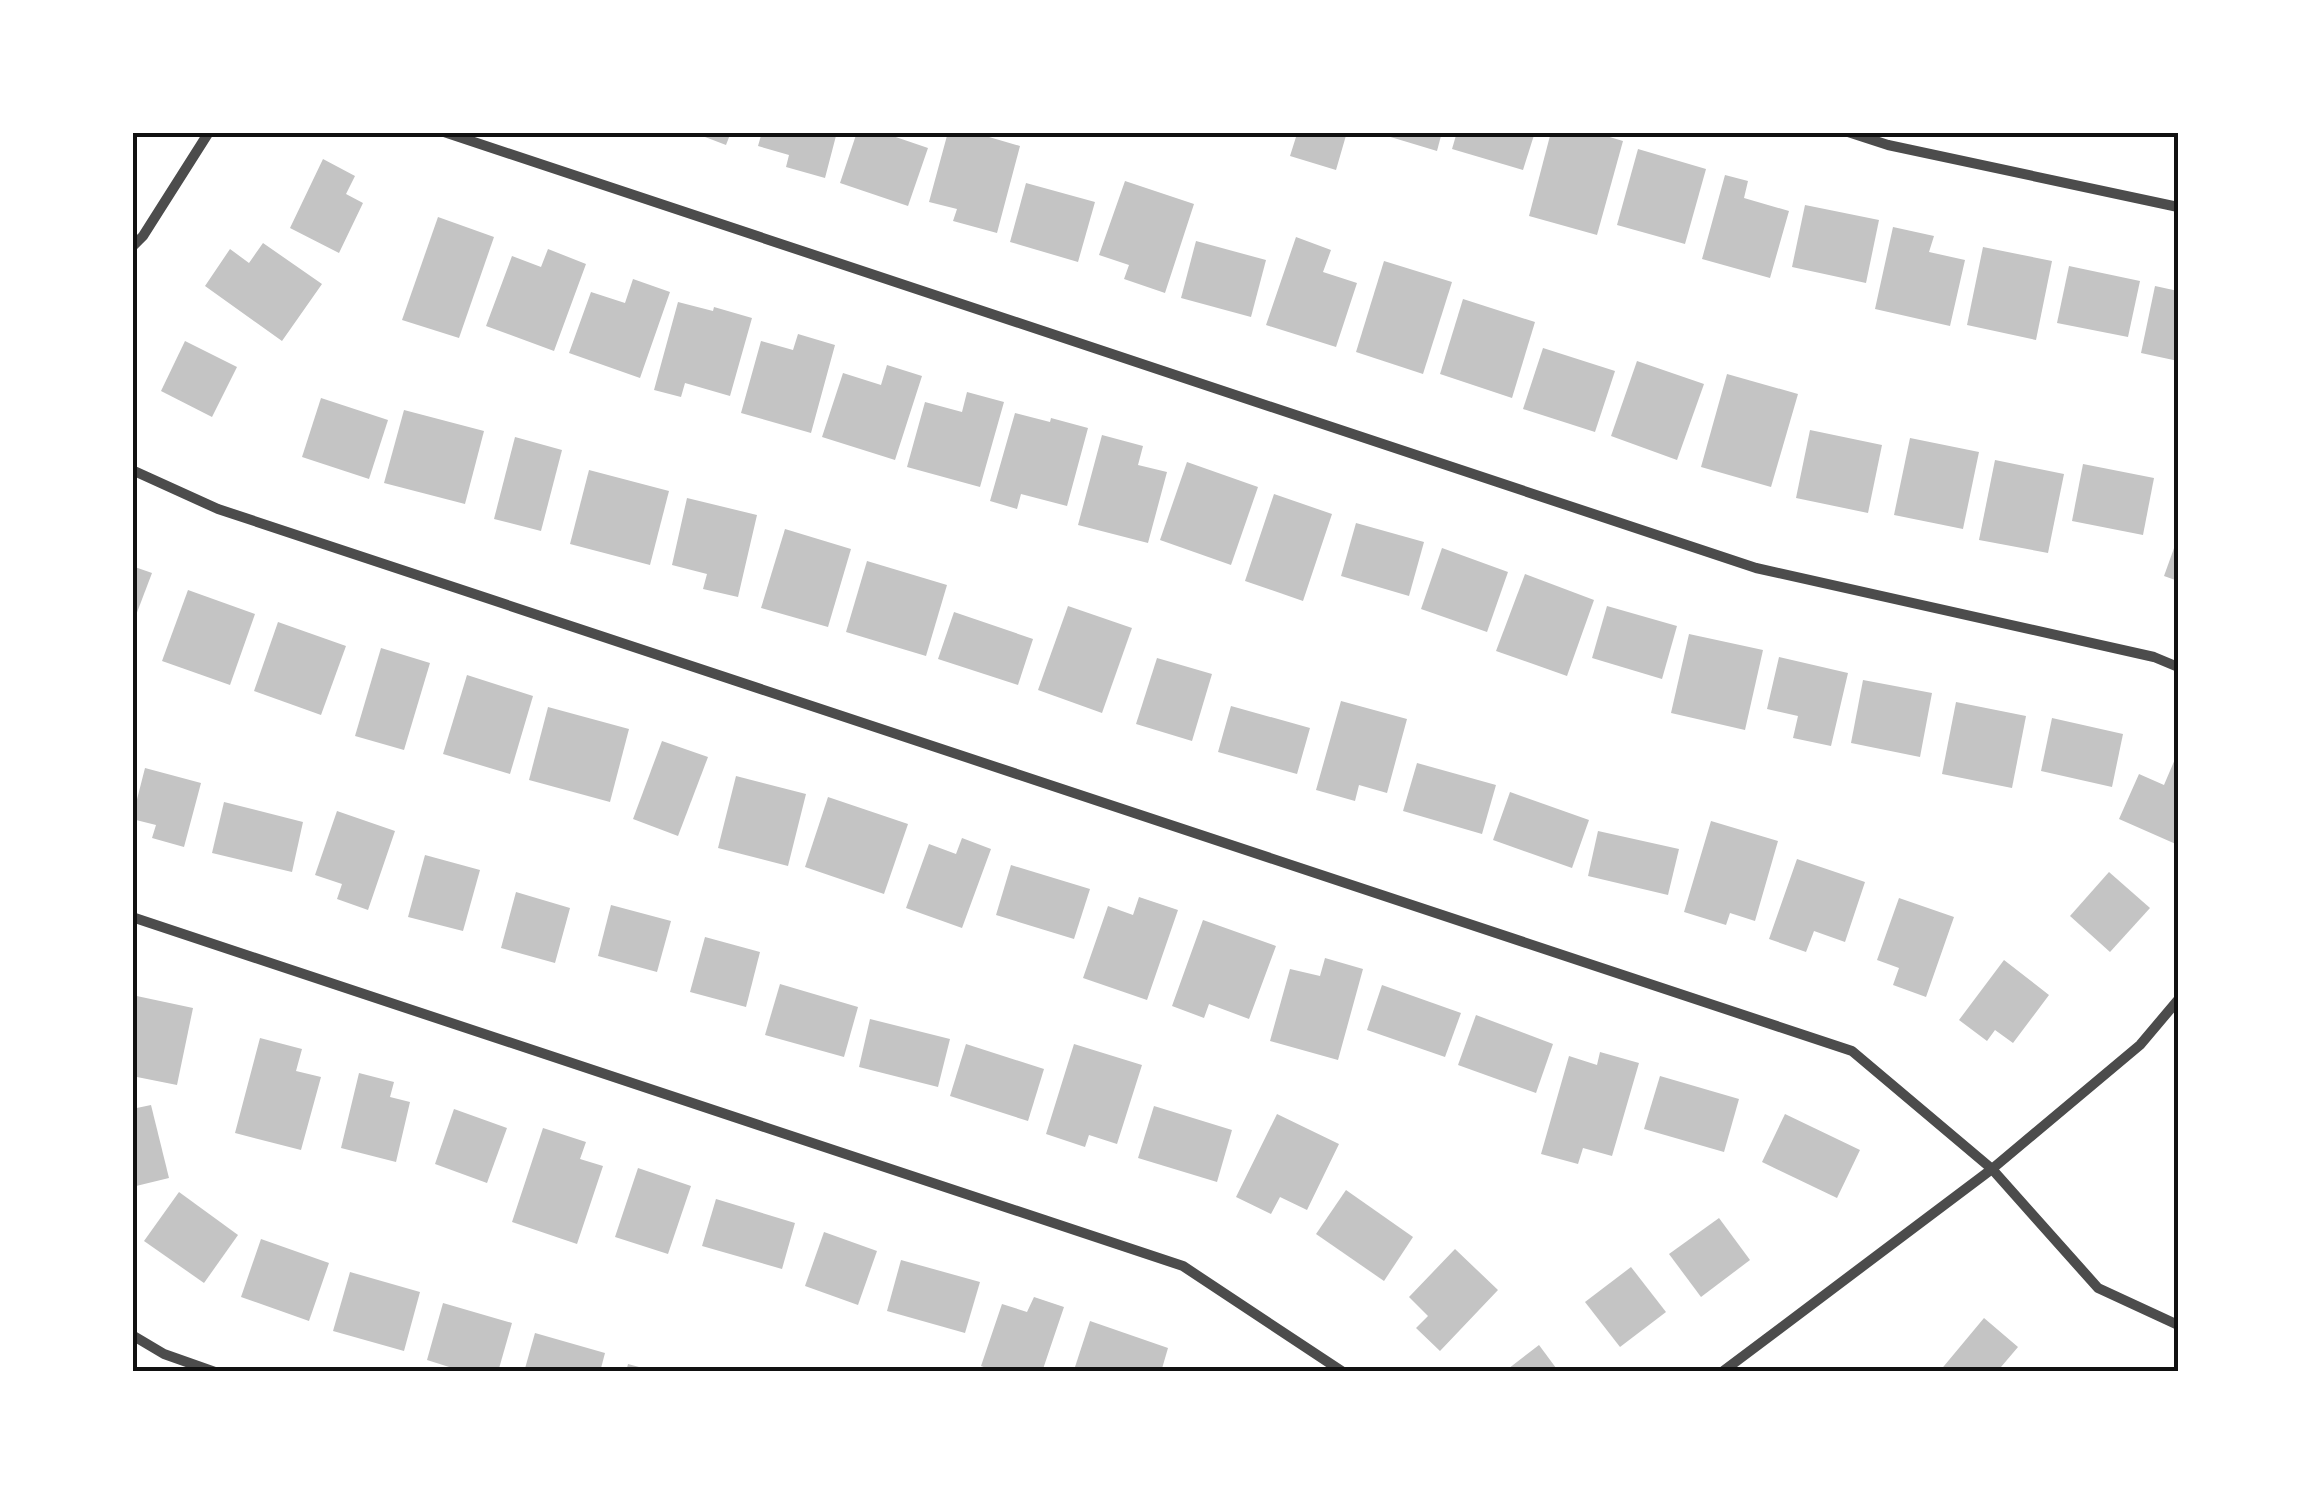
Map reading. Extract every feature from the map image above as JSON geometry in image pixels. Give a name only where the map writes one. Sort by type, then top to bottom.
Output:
[{"type":"street","points":[[132,248],[209,132]]},
{"type":"street","points":[[444,132],[1756,568],[2154,656],[2178,667]]},
{"type":"street","points":[[1848,132],[1888,146],[2178,208]]},
{"type":"street","points":[[132,470],[218,509],[1852,1050],[1992,1169],[2098,1288],[2178,1324]]},
{"type":"street","points":[[132,917],[1183,1266],[1343,1372]]},
{"type":"street","points":[[1722,1372],[1992,1169],[2140,1046],[2178,1000]]},
{"type":"street","points":[[132,1335],[164,1354],[216,1372]]},
{"type":"building","points":[[692,132],[731,132],[726,145]]},
{"type":"building","points":[[762,132],[837,132],[825,178],[786,167],[789,155],[758,146]]},
{"type":"building","points":[[857,132],[881,132],[928,148],[908,206],[840,183]]},
{"type":"building","points":[[948,132],[972,132],[1020,146],[997,233],[953,221],[957,209],[929,202]]},
{"type":"building","points":[[1283,132],[1347,132],[1336,170],[1290,156],[1296,137]]},
{"type":"building","points":[[1374,132],[1442,132],[1437,151]]},
{"type":"building","points":[[1457,132],[1535,132],[1523,170],[1452,149]]},
{"type":"building","points":[[1551,132],[1593,132],[1623,141],[1597,235],[1529,216]]},
{"type":"building","points":[[1638,149],[1706,169],[1685,244],[1617,225]]},
{"type":"building","points":[[323,159],[355,176],[346,194],[363,203],[339,253],[290,228]]},
{"type":"building","points":[[1725,175],[1748,181],[1744,198],[1789,211],[1770,278],[1702,259]]},
{"type":"building","points":[[1125,181],[1194,204],[1165,293],[1124,279],[1129,265],[1099,255]]},
{"type":"building","points":[[1026,183],[1095,202],[1078,262],[1010,242]]},
{"type":"building","points":[[1805,205],[1879,220],[1866,283],[1792,267]]},
{"type":"building","points":[[438,217],[494,237],[459,338],[402,320]]},
{"type":"building","points":[[1893,227],[1934,236],[1929,252],[1965,260],[1950,326],[1875,309]]},
{"type":"building","points":[[1296,237],[1331,250],[1323,272],[1357,283],[1336,347],[1266,325]]},
{"type":"building","points":[[1196,241],[1266,260],[1251,317],[1181,298]]},
{"type":"building","points":[[263,243],[322,284],[282,341],[205,286],[230,249],[249,263]]},
{"type":"building","points":[[1983,247],[2052,261],[2036,340],[1967,325]]},
{"type":"building","points":[[548,249],[586,264],[554,351],[486,326],[512,256],[541,267]]},
{"type":"building","points":[[1384,261],[1452,282],[1423,374],[1356,352]]},
{"type":"building","points":[[2069,266],[2140,281],[2128,337],[2057,323]]},
{"type":"building","points":[[633,279],[670,292],[640,378],[569,353],[591,292],[625,303]]},
{"type":"building","points":[[2155,286],[2178,291],[2178,361],[2141,353]]},
{"type":"building","points":[[1463,299],[1535,322],[1512,398],[1440,374]]},
{"type":"building","points":[[678,302],[752,318],[730,396],[685,383],[681,397],[654,390]]},
{"type":"building","points":[[798,334],[835,345],[811,433],[741,413],[761,341],[793,350]]},
{"type":"building","points":[[185,341],[237,367],[212,417],[161,391]]},
{"type":"building","points":[[1543,348],[1615,371],[1595,432],[1523,409]]},
{"type":"building","points":[[1637,361],[1704,384],[1677,460],[1611,436]]},
{"type":"building","points":[[887,365],[922,376],[895,460],[822,437],[843,373],[881,385]]},
{"type":"building","points":[[1727,374],[1798,394],[1771,487],[1701,467]]},
{"type":"building","points":[[967,392],[1004,402],[980,487],[907,467],[925,402],[962,412]]},
{"type":"building","points":[[321,398],[388,420],[369,479],[302,457]]},
{"type":"building","points":[[404,410],[484,431],[465,504],[384,483]]},
{"type":"building","points":[[1015,413],[1088,428],[1067,506],[1021,494],[1017,509],[990,501]]},
{"type":"building","points":[[1810,430],[1882,445],[1868,513],[1796,498]]},
{"type":"building","points":[[1102,435],[1143,446],[1138,465],[1167,472],[1148,543],[1078,525]]},
{"type":"building","points":[[515,437],[562,450],[541,531],[494,519]]},
{"type":"building","points":[[1910,438],[1979,452],[1963,529],[1894,515]]},
{"type":"building","points":[[1995,460],[2064,474],[2048,553],[1979,540]]},
{"type":"building","points":[[1187,462],[1258,487],[1231,565],[1160,540]]},
{"type":"building","points":[[2083,464],[2154,478],[2143,535],[2072,521]]},
{"type":"building","points":[[589,470],[669,491],[650,565],[570,544]]},
{"type":"building","points":[[1274,494],[1332,514],[1303,601],[1245,581]]},
{"type":"building","points":[[687,498],[757,515],[738,597],[703,589],[707,574],[672,565]]},
{"type":"building","points":[[1356,523],[1424,542],[1409,596],[1341,576]]},
{"type":"building","points":[[785,529],[851,549],[828,627],[761,608]]},
{"type":"building","points":[[2178,537],[2178,581],[2164,576]]},
{"type":"building","points":[[1442,548],[1508,572],[1487,632],[1421,609]]},
{"type":"building","points":[[867,561],[947,585],[926,656],[846,632]]},
{"type":"building","points":[[132,566],[152,573],[133,623],[132,623]]},
{"type":"building","points":[[1525,574],[1594,600],[1567,676],[1496,651]]},
{"type":"building","points":[[188,590],[255,614],[230,685],[162,661]]},
{"type":"building","points":[[1068,606],[1132,628],[1102,713],[1038,690]]},
{"type":"building","points":[[1607,606],[1677,626],[1662,679],[1592,658]]},
{"type":"building","points":[[954,612],[1033,639],[1018,685],[938,659]]},
{"type":"building","points":[[278,622],[346,646],[321,715],[254,691]]},
{"type":"building","points":[[1689,634],[1763,650],[1745,730],[1671,713]]},
{"type":"building","points":[[381,648],[430,663],[404,750],[355,736]]},
{"type":"building","points":[[1779,657],[1848,673],[1831,746],[1793,738],[1798,716],[1767,709]]},
{"type":"building","points":[[1157,658],[1212,674],[1192,741],[1136,724]]},
{"type":"building","points":[[467,675],[533,696],[510,774],[443,754]]},
{"type":"building","points":[[1863,680],[1932,693],[1920,757],[1851,743]]},
{"type":"building","points":[[1341,701],[1407,719],[1387,793],[1359,785],[1355,801],[1316,790]]},
{"type":"building","points":[[1956,702],[2026,716],[2012,788],[1942,774]]},
{"type":"building","points":[[1231,706],[1310,728],[1297,774],[1218,752]]},
{"type":"building","points":[[548,707],[629,729],[610,802],[529,780]]},
{"type":"building","points":[[2052,718],[2123,734],[2112,787],[2041,771]]},
{"type":"building","points":[[662,741],[708,757],[678,836],[633,819]]},
{"type":"building","points":[[2178,752],[2178,845],[2119,819],[2139,774],[2164,785]]},
{"type":"building","points":[[1417,763],[1496,785],[1482,834],[1403,811]]},
{"type":"building","points":[[145,768],[201,783],[184,847],[152,838],[156,825],[132,819]]},
{"type":"building","points":[[736,776],[806,794],[788,866],[718,848]]},
{"type":"building","points":[[1510,792],[1589,820],[1572,868],[1493,840]]},
{"type":"building","points":[[828,797],[908,824],[884,894],[805,867]]},
{"type":"building","points":[[224,802],[303,822],[292,872],[212,853]]},
{"type":"building","points":[[337,811],[395,831],[368,910],[337,899],[342,884],[315,875]]},
{"type":"building","points":[[1711,821],[1778,841],[1755,921],[1730,913],[1726,925],[1684,912]]},
{"type":"building","points":[[1598,831],[1679,849],[1668,895],[1588,876]]},
{"type":"building","points":[[962,838],[991,849],[962,928],[906,908],[929,844],[956,854]]},
{"type":"building","points":[[425,855],[480,870],[463,931],[408,917]]},
{"type":"building","points":[[1797,859],[1865,882],[1845,942],[1814,931],[1806,952],[1769,939]]},
{"type":"building","points":[[1011,865],[1090,889],[1074,939],[996,915]]},
{"type":"building","points":[[2109,872],[2150,908],[2110,952],[2070,916]]},
{"type":"building","points":[[516,892],[570,908],[555,963],[501,948]]},
{"type":"building","points":[[1139,897],[1178,910],[1147,1000],[1083,978],[1108,906],[1133,915]]},
{"type":"building","points":[[1899,898],[1954,917],[1926,997],[1893,985],[1899,968],[1877,960]]},
{"type":"building","points":[[611,905],[671,921],[657,972],[598,956]]},
{"type":"building","points":[[1203,920],[1276,946],[1249,1019],[1209,1004],[1204,1018],[1172,1006]]},
{"type":"building","points":[[705,937],[760,952],[746,1007],[690,992]]},
{"type":"building","points":[[1325,958],[1363,969],[1338,1060],[1270,1041],[1290,969],[1320,976]]},
{"type":"building","points":[[2004,960],[2049,995],[2013,1043],[1995,1030],[1987,1041],[1959,1020]]},
{"type":"building","points":[[780,984],[858,1007],[844,1057],[765,1035]]},
{"type":"building","points":[[1382,985],[1461,1013],[1445,1057],[1367,1030]]},
{"type":"building","points":[[132,995],[193,1008],[177,1085],[132,1076]]},
{"type":"building","points":[[1476,1015],[1553,1044],[1536,1093],[1458,1065]]},
{"type":"building","points":[[870,1019],[950,1039],[938,1087],[859,1067]]},
{"type":"building","points":[[260,1038],[302,1049],[296,1071],[321,1077],[301,1150],[235,1133]]},
{"type":"building","points":[[966,1044],[1044,1069],[1028,1121],[950,1096]]},
{"type":"building","points":[[1074,1044],[1142,1065],[1117,1144],[1089,1135],[1085,1147],[1046,1134]]},
{"type":"building","points":[[1600,1052],[1639,1063],[1612,1156],[1583,1148],[1578,1164],[1541,1154],[1569,1056],[1597,1065]]},
{"type":"building","points":[[359,1073],[394,1082],[390,1097],[410,1102],[396,1162],[341,1148]]},
{"type":"building","points":[[1660,1076],[1739,1099],[1724,1152],[1644,1129]]},
{"type":"building","points":[[151,1105],[169,1178],[132,1187],[132,1109]]},
{"type":"building","points":[[1154,1106],[1232,1130],[1217,1182],[1138,1158]]},
{"type":"building","points":[[454,1109],[507,1128],[487,1183],[435,1164]]},
{"type":"building","points":[[1277,1114],[1339,1144],[1307,1210],[1280,1197],[1271,1214],[1236,1197]]},
{"type":"building","points":[[1785,1114],[1860,1150],[1837,1198],[1762,1162]]},
{"type":"building","points":[[543,1128],[586,1142],[580,1159],[603,1166],[577,1244],[512,1222]]},
{"type":"building","points":[[638,1168],[691,1186],[668,1254],[615,1237]]},
{"type":"building","points":[[1346,1190],[1413,1237],[1384,1281],[1316,1234]]},
{"type":"building","points":[[179,1192],[238,1235],[204,1283],[144,1241]]},
{"type":"building","points":[[716,1199],[795,1223],[782,1269],[702,1246]]},
{"type":"building","points":[[1719,1218],[1750,1260],[1701,1297],[1669,1254]]},
{"type":"building","points":[[824,1232],[877,1251],[858,1305],[805,1286]]},
{"type":"building","points":[[261,1239],[329,1263],[309,1321],[241,1297]]},
{"type":"building","points":[[1455,1249],[1498,1290],[1440,1351],[1416,1328],[1428,1316],[1409,1297]]},
{"type":"building","points":[[901,1260],[980,1282],[965,1333],[887,1311]]},
{"type":"building","points":[[1631,1267],[1666,1312],[1620,1347],[1585,1302]]},
{"type":"building","points":[[350,1272],[420,1292],[404,1351],[333,1331]]},
{"type":"building","points":[[1034,1297],[1064,1307],[1042,1372],[997,1372],[981,1366],[1002,1304],[1027,1312]]},
{"type":"building","points":[[443,1303],[512,1323],[498,1372],[465,1372],[427,1360]]},
{"type":"building","points":[[1984,1318],[2018,1347],[2001,1367],[2006,1372],[1939,1372]]},
{"type":"building","points":[[1090,1321],[1168,1348],[1161,1372],[1089,1372],[1075,1367]]},
{"type":"building","points":[[535,1333],[605,1353],[600,1372],[524,1372]]},
{"type":"building","points":[[1539,1345],[1559,1372],[1504,1372]]},
{"type":"building","points":[[628,1364],[650,1370],[650,1372],[626,1372]]}]
